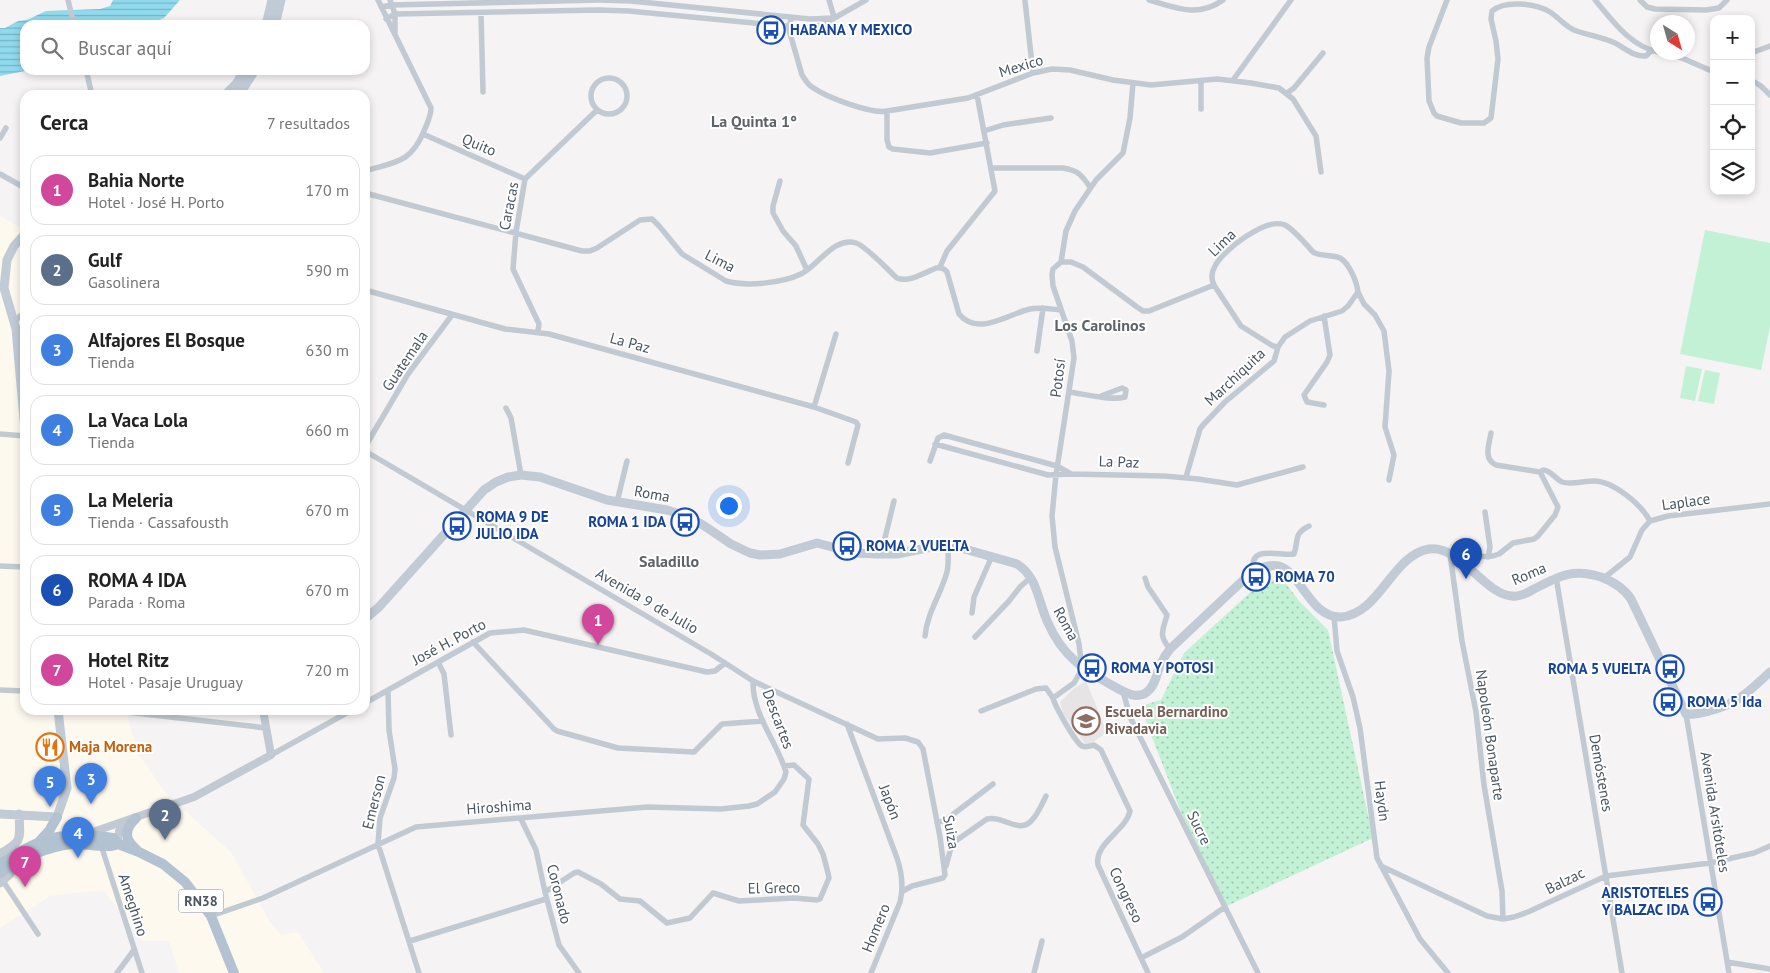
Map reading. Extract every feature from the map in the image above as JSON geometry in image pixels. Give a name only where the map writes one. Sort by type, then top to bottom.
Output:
[{"type":"main road","points":[[267,20],[272,0]]},
{"type":"main road","points":[[276,20],[281,0]]},
{"type":"main road","points":[[230,90],[242,75]]},
{"type":"main road","points":[[242,90],[252,75]]},
{"type":"main road","points":[[20,239],[6,260],[2,291],[14,322],[20,381]]},
{"type":"main road","points":[[0,307],[7,312],[14,322]]},
{"type":"main road","name":"Roma","points":[[370,615],[484,490],[508,477],[521,475],[540,477],[617,502],[667,510],[686,516],[731,544],[750,553],[760,555],[780,554],[817,544],[855,553],[881,554],[897,554],[948,544],[1017,564],[1027,571],[1031,577],[1048,625],[1066,653],[1082,668],[1123,692],[1140,696],[1147,693],[1155,682],[1160,665],[1170,649],[1253,571]]},
{"type":"main road","name":"Roma","points":[[1334,616],[1352,615],[1360,611],[1407,560],[1420,552],[1435,549],[1450,554],[1497,591],[1513,596],[1528,592],[1556,578],[1574,572],[1604,578],[1619,585],[1632,599],[1686,714]]},
{"type":"main road","points":[[1253,571],[1269,566],[1280,567],[1291,576],[1318,608],[1334,616]]},
{"type":"main road","points":[[1686,714],[1693,715],[1733,703],[1770,672]]},
{"type":"main road","points":[[14,864],[32,850],[49,832],[57,818],[67,788],[59,715]]},
{"type":"main road","points":[[0,814],[57,818]]},
{"type":"main road","points":[[0,854],[15,846],[20,837],[19,814]]},
{"type":"main road","points":[[57,818],[58,833],[64,836],[71,836]]},
{"type":"main road","points":[[131,820],[127,836],[130,844],[139,852]]},
{"type":"main road","name":"RN38","points":[[0,864],[38,843],[83,835],[113,838],[121,845],[163,864],[185,882],[211,916],[234,973]]},
{"type":"main road","name":"RN38","points":[[1,879],[14,864],[38,852],[72,844],[112,847],[121,845]]},
{"type":"street","points":[[68,0],[73,20]]},
{"type":"street","points":[[370,170],[408,157],[422,134],[431,113],[430,104],[378,0]]},
{"type":"street","points":[[381,7],[391,2],[599,0],[631,1],[810,20],[834,17]]},
{"type":"street","points":[[829,0],[834,17]]},
{"type":"street","points":[[386,19],[394,14],[599,10],[629,11],[813,28],[822,25],[866,0]]},
{"type":"street","points":[[1023,0],[1033,73]]},
{"type":"street","points":[[1149,0],[1189,10],[1207,9],[1223,0]]},
{"type":"street","points":[[1233,80],[1291,0]]},
{"type":"street","points":[[1447,0],[1429,47],[1427,58],[1429,101],[1437,116],[1455,122],[1484,123],[1491,118],[1498,48],[1491,19],[1492,11],[1500,5],[1513,3],[1538,6],[1575,30],[1610,41],[1640,57],[1650,54]]},
{"type":"street","points":[[1595,0],[1625,34],[1650,50]]},
{"type":"street","points":[[1640,0],[1647,7],[1654,9],[1706,10],[1719,8],[1727,0]]},
{"type":"street","points":[[629,11],[631,1]]},
{"type":"street","points":[[391,2],[395,34]]},
{"type":"street","points":[[482,13],[483,92]]},
{"type":"street","name":"Mexico","points":[[790,18],[789,26],[802,75],[811,86],[874,112],[977,95],[1033,73],[1052,69],[1070,70],[1133,83],[1160,85],[1201,80],[1233,80],[1279,88],[1287,93]]},
{"type":"street","points":[[1755,52],[1770,46]]},
{"type":"street","points":[[1321,172],[1316,136],[1298,105],[1287,93],[1294,88],[1323,53]]},
{"type":"street","points":[[1687,60],[1710,70]]},
{"type":"street","points":[[87,75],[91,90]]},
{"type":"street","points":[[614,78],[620,81],[627,90],[628,96],[624,107],[619,111],[608,114],[597,110],[591,99],[593,87],[602,79],[614,78]]},
{"type":"street","points":[[1201,80],[1201,109]]},
{"type":"street","points":[[1755,82],[1770,96]]},
{"type":"street","name":"Potosí","points":[[1082,668],[1080,644],[1058,561],[1053,534],[1052,507],[1057,466],[1074,364],[1073,348],[1052,280],[1053,269],[1061,262],[1069,222],[1090,187],[1123,153],[1130,118],[1133,83]]},
{"type":"street","points":[[977,95],[992,168],[995,186],[994,195],[947,251],[940,267],[947,272],[959,314],[968,320],[980,323],[992,322],[1028,309],[1061,310]]},
{"type":"street","name":"Caracas","points":[[538,331],[539,324],[513,269],[516,232],[525,179],[597,110]]},
{"type":"street","points":[[887,111],[887,140],[889,147],[893,149],[930,153],[986,143]]},
{"type":"street","points":[[984,131],[1003,125],[1051,118]]},
{"type":"street","points":[[0,138],[6,128]]},
{"type":"street","name":"Quito","points":[[422,134],[525,179]]},
{"type":"street","points":[[992,168],[1064,168],[1078,171],[1090,187]]},
{"type":"street","points":[[0,174],[20,185]]},
{"type":"street","points":[[780,181],[773,213],[783,231],[796,246],[807,270]]},
{"type":"street","name":"Lima","points":[[370,194],[582,251],[590,251],[606,243],[640,220],[652,219],[682,254],[731,283],[767,283],[795,276],[807,270],[830,250],[838,245],[847,243],[858,244],[897,278],[902,280],[910,279],[940,267]]},
{"type":"street","name":"Lima","points":[[1214,285],[1212,272],[1222,256],[1252,232],[1267,225],[1277,223],[1289,228],[1318,255],[1339,258],[1344,261],[1358,292]]},
{"type":"street","points":[[1061,262],[1071,262],[1083,267],[1143,310],[1154,310],[1214,285],[1241,326],[1273,346],[1278,347]]},
{"type":"street","name":"La Paz","points":[[370,291],[505,329],[538,331],[814,407],[856,422],[858,425],[848,463]]},
{"type":"street","points":[[1324,404],[1307,402],[1304,395],[1328,362],[1330,355],[1324,316],[1342,311],[1358,292],[1364,304],[1374,314],[1384,331],[1389,371],[1385,427],[1394,455],[1389,480]]},
{"type":"street","points":[[1037,351],[1043,308]]},
{"type":"street","name":"Guatemala","points":[[370,440],[412,368],[452,315]]},
{"type":"street","name":"Marchiquita","points":[[1186,477],[1200,428],[1226,402],[1274,361],[1278,347],[1285,337],[1305,323],[1324,316]]},
{"type":"street","points":[[14,322],[20,318]]},
{"type":"street","points":[[814,407],[836,334]]},
{"type":"street","points":[[1069,392],[1101,396]]},
{"type":"street","points":[[506,408],[511,418],[521,475]]},
{"type":"street","points":[[1467,566],[1476,558],[1499,554],[1508,546],[1518,541],[1534,539],[1556,515],[1558,507],[1540,472],[1496,465],[1490,462],[1488,457],[1491,432]]},
{"type":"street","points":[[0,434],[20,436]]},
{"type":"street","points":[[930,460],[938,438],[944,435],[1057,466],[1071,474]]},
{"type":"street","name":"La Paz","points":[[935,444],[1048,475],[1186,477],[1237,485],[1303,467]]},
{"type":"street","name":"Avenida 9 de Julio","points":[[370,452],[753,681],[878,739],[911,739],[918,742],[923,749]]},
{"type":"street","points":[[617,502],[627,461]]},
{"type":"street","name":"Laplace","points":[[1540,472],[1546,470],[1563,482],[1602,482],[1608,484],[1644,511],[1650,520],[1668,516],[1770,504]]},
{"type":"street","points":[[881,554],[894,501]]},
{"type":"street","points":[[1485,512],[1490,547],[1488,557]]},
{"type":"street","points":[[1604,578],[1630,557],[1642,530],[1650,520]]},
{"type":"street","points":[[1253,571],[1252,563],[1259,554],[1294,554],[1296,537],[1309,526]]},
{"type":"street","points":[[925,636],[926,626],[947,571],[949,559],[948,544]]},
{"type":"street","name":"Napoleón Bonaparte","points":[[1450,554],[1462,641],[1476,712],[1484,786],[1502,891],[1503,919]]},
{"type":"street","points":[[972,613],[974,597],[992,556]]},
{"type":"street","points":[[0,566],[20,568]]},
{"type":"street","points":[[975,637],[1031,577]]},
{"type":"street","points":[[1145,578],[1148,587],[1167,615],[1162,640],[1170,649]]},
{"type":"street","name":"Demóstenes","points":[[1556,578],[1622,973]]},
{"type":"street","name":"Haydn","points":[[1334,616],[1337,651],[1353,698],[1360,728],[1376,853],[1420,939],[1448,973]]},
{"type":"street","name":"José H. Porto","points":[[370,700],[490,633],[524,630],[707,672],[715,671],[725,663]]},
{"type":"street","points":[[473,642],[554,729],[618,748],[690,753],[697,750],[722,724],[763,721]]},
{"type":"street","points":[[438,662],[444,674],[451,735]]},
{"type":"street","points":[[982,710],[1036,689],[1046,688],[1053,698],[1074,682],[1082,668]]},
{"type":"street","name":"Descartes","points":[[753,681],[753,688],[763,721],[784,766]]},
{"type":"street","points":[[0,690],[20,691]]},
{"type":"street","name":"Emerson","points":[[388,691],[389,730],[395,769],[394,778],[380,818],[378,844],[419,973]]},
{"type":"street","name":"Sucre","points":[[1123,692],[1130,717],[1258,973]]},
{"type":"street","name":"Congreso","points":[[1053,698],[1059,713],[1080,744],[1086,747],[1094,745],[1101,750],[1130,811],[1127,820],[1099,852],[1097,859],[1148,973]]},
{"type":"street","name":"Avenida Arsitóteles","points":[[1686,714],[1729,973]]},
{"type":"street","points":[[153,715],[266,728]]},
{"type":"street","points":[[264,715],[271,755]]},
{"type":"street","points":[[83,835],[194,797],[343,715]]},
{"type":"street","name":"Japón","points":[[847,724],[897,858],[902,877],[903,891]]},
{"type":"street","name":"Suiza","points":[[903,891],[912,886],[943,878],[945,871],[923,749]]},
{"type":"street","name":"El Greco","points":[[410,941],[546,896],[574,872],[578,872],[601,884],[620,900],[640,900],[667,923],[690,918],[713,893],[739,901],[794,898],[816,900],[820,898],[829,878],[821,849],[803,825],[809,778],[794,765],[784,766]]},
{"type":"street","name":"Hiroshima","points":[[211,916],[263,898],[416,827],[647,807],[722,809],[749,806],[757,804],[775,792],[784,779],[786,772],[784,766]]},
{"type":"street","points":[[937,824],[947,819],[993,784]]},
{"type":"street","points":[[945,871],[952,844],[956,840],[988,819],[998,818],[1017,826],[1027,824],[1032,821],[1046,796]]},
{"type":"street","name":"Coronado","points":[[521,819],[536,850],[559,945],[579,973]]},
{"type":"street","points":[[121,845],[118,839],[119,830],[131,820]]},
{"type":"street","name":"Ameghino","points":[[101,845],[142,973]]},
{"type":"street","name":"Balzac","points":[[1503,919],[1528,912],[1606,876],[1710,863],[1754,853],[1770,846]]},
{"type":"street","points":[[1381,866],[1487,916],[1503,919]]},
{"type":"street","points":[[1,879],[38,934]]},
{"type":"street","name":"Homero","points":[[871,973],[903,891]]},
{"type":"street","points":[[1142,958],[1182,937],[1225,907]]},
{"type":"street","points":[[1034,973],[1042,940]]},
{"type":"street","points":[[117,973],[134,950]]},
{"type":"street","points":[[1727,962],[1770,969]]},
{"type":"shaded area","points":[[0,216],[20,227],[20,715],[127,715],[137,752],[167,795],[231,852],[270,922],[281,935],[298,932],[324,973],[179,973],[169,941],[143,941],[103,890],[50,896],[0,928]]},
{"type":"shaded area","name":"Escuela Bernardino Rivadavia","points":[[1086,681],[1107,732],[1086,745],[1063,713],[1060,702],[1073,689]]},
{"type":"green space","points":[[1705,230],[1770,243],[1770,327],[1761,370],[1680,354]]},
{"type":"green space","points":[[1686,366],[1702,369],[1695,401],[1680,398]]},
{"type":"green space","points":[[1705,370],[1720,373],[1714,404],[1698,401]]},
{"type":"green space","points":[[1281,577],[1299,601],[1328,630],[1373,838],[1225,907],[1196,851],[1140,706],[1161,700],[1184,653],[1254,589]]},
{"type":"water","points":[[113,0],[180,0],[164,18],[157,20],[27,20],[46,11],[100,9],[110,6]]},
{"type":"water","points":[[20,21],[20,72],[0,76],[0,28],[5,28]]},
{"type":"place","name":"HABANA Y MEXICO","points":[[771,30]]},
{"type":"place","name":"ROMA 1 IDA","points":[[685,522]]},
{"type":"place","name":"ROMA 9 DE JULIO IDA","points":[[457,526]]},
{"type":"place","name":"ROMA 2 VUELTA","points":[[847,546]]},
{"type":"place","name":"ROMA 70","points":[[1256,577]]},
{"type":"place","name":"ROMA 4 IDA","points":[[1466,579]]},
{"type":"place","name":"Bahia Norte","points":[[598,645]]},
{"type":"place","name":"ROMA Y POTOSI","points":[[1092,668]]},
{"type":"place","name":"ROMA 5 VUELTA","points":[[1670,669]]},
{"type":"place","name":"ROMA 5 Ida","points":[[1668,702]]},
{"type":"place","name":"Escuela Bernardino Rivadavia","points":[[1086,721]]},
{"type":"place","name":"Maja Morena","points":[[50,747]]},
{"type":"place","name":"Alfajores El Bosque","points":[[91,804]]},
{"type":"place","name":"La Meleria","points":[[50,807]]},
{"type":"place","name":"Gulf","points":[[165,840]]},
{"type":"place","name":"La Vaca Lola","points":[[78,858]]},
{"type":"place","name":"Hotel Ritz","points":[[25,887]]},
{"type":"place","name":"ARISTOTELES Y BALZAC IDA","points":[[1708,902]]},
{"type":"district","name":"La Quinta 1°","points":[[754,121]]},
{"type":"district","name":"Los Carolinos","points":[[1100,325]]},
{"type":"district","name":"Saladillo","points":[[669,561]]}]
